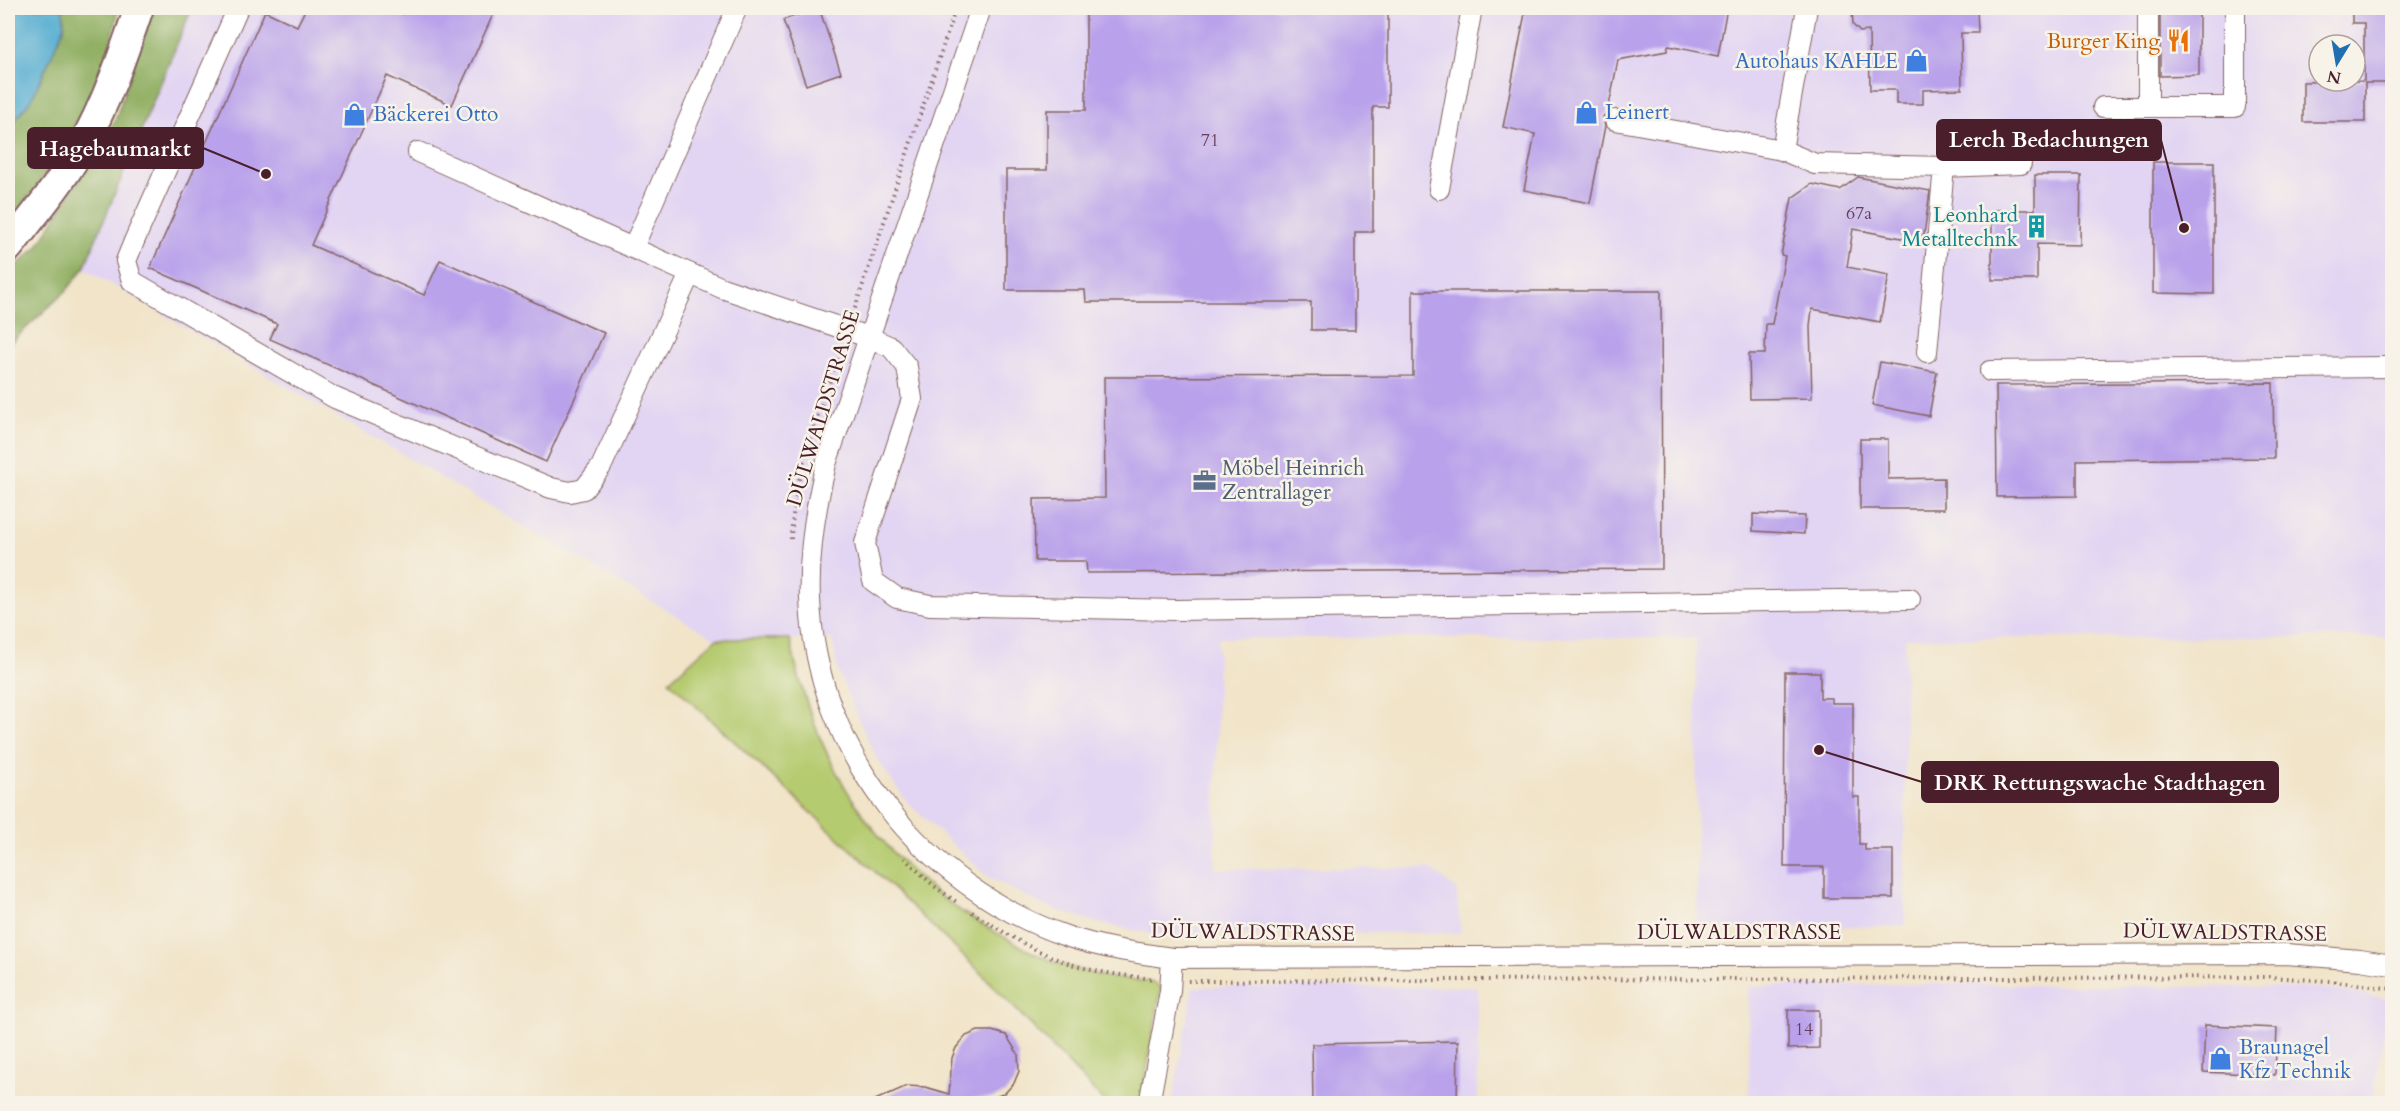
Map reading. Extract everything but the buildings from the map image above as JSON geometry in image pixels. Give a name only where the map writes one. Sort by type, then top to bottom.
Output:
[{"type":"highway","points":[[128,40],[131,8]]},
{"type":"highway","points":[[8,248],[81,148],[109,88],[139,8]]},
{"type":"street","points":[[238,8],[126,261],[132,281],[335,398],[551,488],[570,492],[584,489],[600,467],[690,274]]},
{"type":"street","points":[[633,248],[737,8]]},
{"type":"street","points":[[1439,189],[1472,8]]},
{"type":"street","points":[[1782,150],[1807,8]]},
{"type":"street","points":[[2148,8],[2148,107]]},
{"type":"street","points":[[2103,107],[2235,107],[2235,8]]},
{"type":"street","name":"DÜLWALDSTRASSE","points":[[978,10],[826,464],[814,515],[810,559],[810,601],[815,647],[829,699],[852,753],[885,806],[923,849],[967,886],[1014,914],[1065,936],[1118,951],[1172,958],[2286,954],[2392,965]]},
{"type":"street","points":[[1616,120],[1782,150],[1815,164],[1944,167],[2021,164]]},
{"type":"street","points":[[418,152],[722,288],[848,330],[891,347],[907,367],[912,399],[865,543],[873,580],[897,598],[930,605],[1176,610],[1910,598]]},
{"type":"street","points":[[1927,352],[1944,167]]},
{"type":"street","points":[[1990,371],[2392,367]]},
{"type":"street","points":[[1149,1104],[1171,981],[1172,958]]},
{"type":"path","points":[[791,545],[792,514],[802,463],[956,8]]},
{"type":"path","points":[[900,854],[934,886],[960,905]]},
{"type":"path","points":[[969,911],[1007,935],[1059,959],[1110,974],[1171,981],[2271,978],[2342,982],[2392,989]]},
{"type":"shaded area","points":[[192,8],[2392,8],[2392,637],[1905,638],[1905,926],[1697,928],[1696,638],[1218,638],[1215,869],[1429,868],[1456,889],[1461,933],[1149,933],[1098,923],[1042,905],[987,876],[907,802],[878,761],[855,712],[838,671],[832,639],[716,639],[84,268]]},
{"type":"shaded area","points":[[1945,984],[2324,988],[2389,999],[2373,1103],[1749,1104],[1748,986]]},
{"type":"shaded area","points":[[1193,987],[1478,987],[1478,1103],[1172,1104]]},
{"type":"green space","points":[[63,8],[119,8],[102,67],[77,122],[44,175],[8,224],[8,129],[31,100],[64,28]]},
{"type":"green space","points":[[152,8],[192,8],[84,268],[67,290],[8,345],[8,273],[38,246],[115,121]]},
{"type":"green space","points":[[716,639],[790,639],[800,682],[814,724],[832,764],[854,801],[879,836],[908,868],[941,897],[978,922],[1042,957],[1091,973],[1142,981],[1161,987],[1141,1103],[1106,1103],[978,970],[669,681]]},
{"type":"water","points":[[8,8],[63,8],[64,28],[31,100],[8,129]]},
{"type":"place","name":"Burger King","points":[[2178,41]]},
{"type":"place","name":"Autohaus KAHLE","points":[[1916,61]]},
{"type":"place","name":"Leinert","points":[[1587,112]]},
{"type":"place","name":"Bäckerei Otto","points":[[355,114]]},
{"type":"place","name":"Hagebaumarkt","points":[[266,174]]},
{"type":"place","name":"Leonhard Metalltechnk","points":[[2036,227]]},
{"type":"place","name":"Lerch Bedachungen","points":[[2184,228]]},
{"type":"place","name":"Möbel Heinrich Zentrallager","points":[[1204,480]]},
{"type":"place","name":"DRK Rettungswache Stadthagen","points":[[1819,750]]},
{"type":"place","name":"Braunagel Kfz Technik","points":[[2221,1059]]}]
